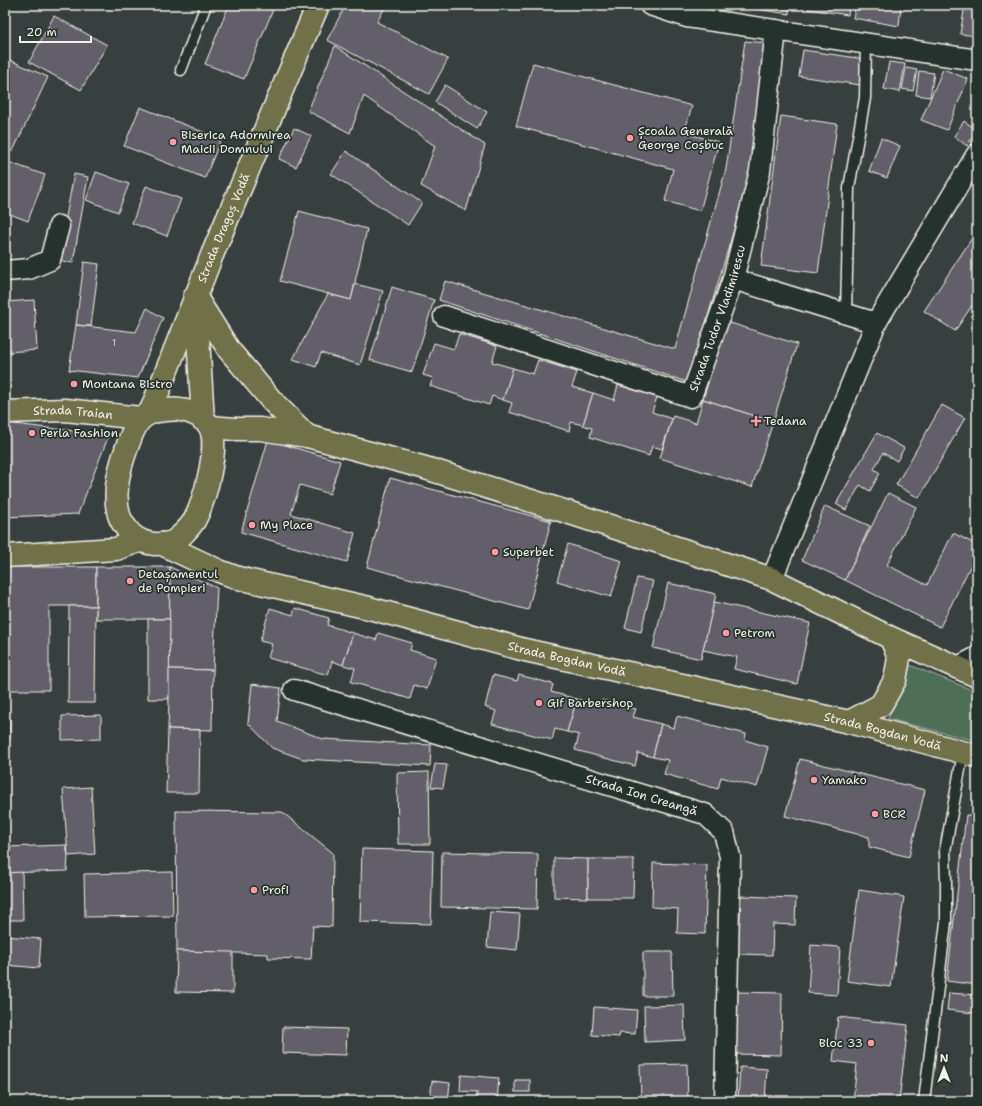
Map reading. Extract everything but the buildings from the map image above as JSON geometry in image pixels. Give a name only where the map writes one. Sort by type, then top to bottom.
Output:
[{"type":"main road","name":"Strada Dragoș Vodă","points":[[146,416],[318,5]]},
{"type":"main road","name":"Strada Dragoș Vodă","points":[[195,296],[207,423]]},
{"type":"main road","points":[[195,296],[229,350],[272,400],[307,436]]},
{"type":"main road","name":"Strada Traian","points":[[5,412],[65,410],[146,416]]},
{"type":"main road","points":[[207,423],[213,437],[214,447],[212,460],[194,522],[182,535],[172,542],[150,544],[139,541],[125,528],[119,517],[116,495],[126,448],[136,426],[146,416],[164,410],[180,410],[192,413],[207,423],[235,429],[260,429],[307,436],[422,468],[568,512],[772,579],[891,638],[967,671]]},
{"type":"main road","points":[[5,556],[116,549],[139,541]]},
{"type":"main road","name":"Strada Bogdan Vodă","points":[[162,544],[219,571],[238,578],[370,608],[525,650],[849,722],[970,754]]},
{"type":"main road","points":[[849,722],[881,705],[895,680],[898,658],[891,638]]},
{"type":"street","points":[[650,5],[687,17],[977,60]]},
{"type":"street","name":"Strada Tudor Vladimirescu","points":[[444,316],[691,397],[733,279],[760,171],[776,30]]},
{"type":"street","points":[[772,579],[876,322],[977,154]]},
{"type":"street","points":[[5,271],[29,270],[50,260],[59,226]]},
{"type":"street","points":[[733,279],[876,322]]},
{"type":"street","points":[[967,671],[977,657]]},
{"type":"street","name":"Strada Ion Creangă","points":[[294,690],[704,814],[724,832],[730,857],[725,1101]]},
{"type":"lane","points":[[181,70],[206,5]]},
{"type":"lane","points":[[846,313],[849,188],[865,98],[866,43]]},
{"type":"lane","points":[[924,1101],[946,922],[945,851],[970,754]]},
{"type":"green space","points":[[905,663],[977,692],[977,741],[888,719]]},
{"type":"place","name":"Școala Generală George Coșbuc","points":[[630,138]]},
{"type":"place","name":"Biserica Adormirea Maicii Domnului","points":[[173,142]]},
{"type":"place","name":"Montana Bistro","points":[[74,384]]},
{"type":"place","name":"Tedana","points":[[756,421]]},
{"type":"place","name":"Perla Fashion","points":[[32,433]]},
{"type":"place","name":"My Place","points":[[252,525]]},
{"type":"place","name":"Superbet","points":[[495,552]]},
{"type":"place","name":"Detașamentul de Pompieri","points":[[130,581]]},
{"type":"place","name":"Petrom","points":[[726,633]]},
{"type":"place","name":"Gif Barbershop","points":[[539,703]]},
{"type":"place","name":"Yamako","points":[[814,780]]},
{"type":"place","name":"BCR","points":[[875,814]]},
{"type":"place","name":"Profi","points":[[254,890]]},
{"type":"place","name":"Bloc 33","points":[[871,1043]]}]
